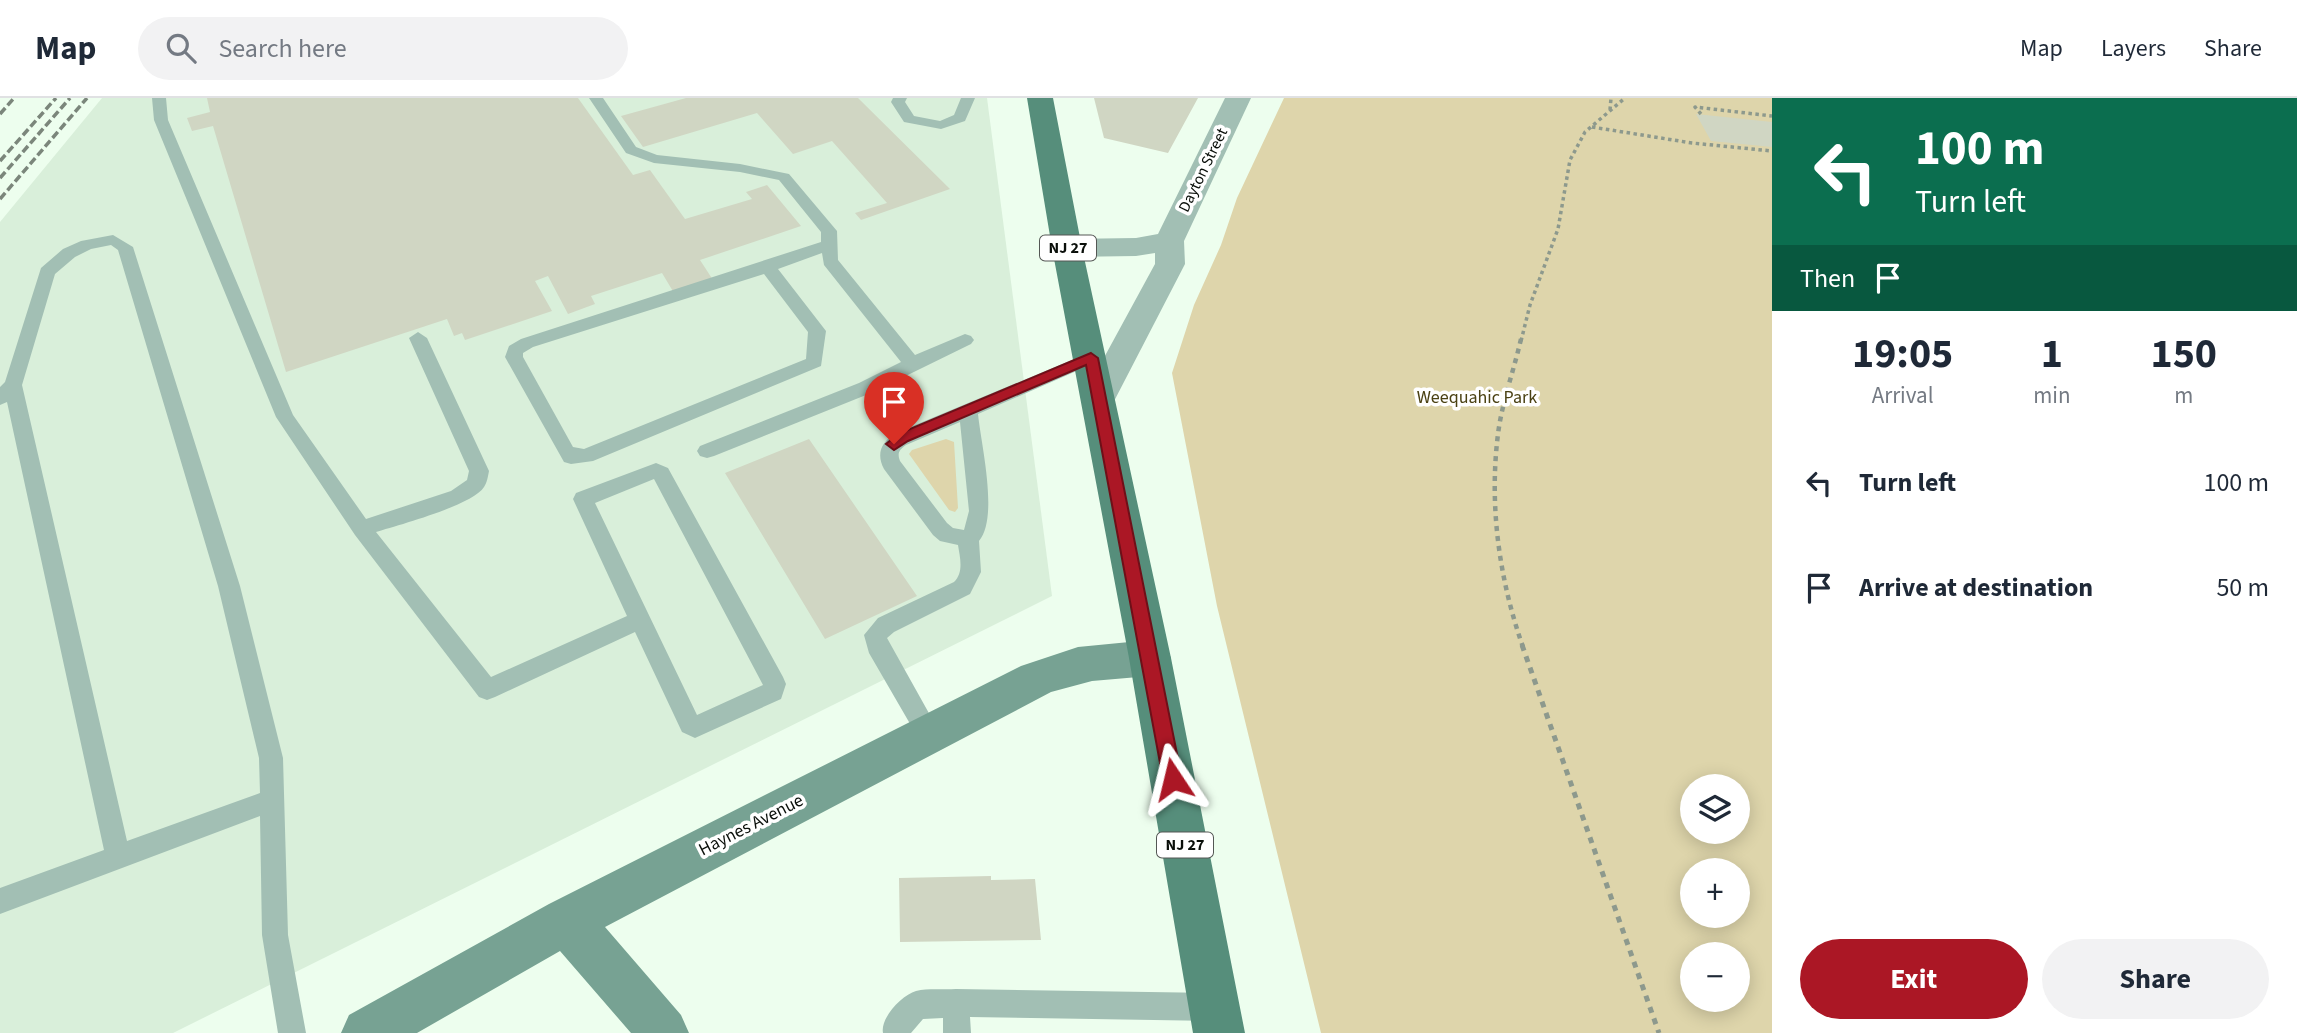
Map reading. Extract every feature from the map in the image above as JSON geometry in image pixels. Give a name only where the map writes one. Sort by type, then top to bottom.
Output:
[{"type":"main road","name":"NJ 27","points":[[1040,98],[1067,248],[1150,657],[1217,1020]]},
{"type":"main road","name":"Haynes Avenue","points":[[367,1033],[566,921],[1036,679],[1070,666],[1096,660],[1150,657]]},
{"type":"main road","points":[[566,921],[629,990],[663,1033]]},
{"type":"street","name":"Dayton Street","points":[[1099,398],[1170,264],[1168,241],[1238,98]]},
{"type":"street","points":[[1067,248],[1136,247],[1168,241]]},
{"type":"lane","points":[[159,98],[161,120],[285,417],[362,529],[486,690],[642,620]]},
{"type":"lane","points":[[596,98],[631,150],[654,159],[740,168],[784,177],[829,231],[830,261],[912,364]]},
{"type":"lane","points":[[900,98],[898,102],[909,119],[941,125],[960,118],[968,98]]},
{"type":"lane","points":[[118,857],[6,392],[47,272],[69,253],[87,245],[113,240],[125,247],[229,586],[271,758],[275,935],[292,1033]]},
{"type":"lane","points":[[768,267],[817,331],[815,362],[586,456],[571,457],[566,452],[514,357],[515,350],[527,343],[768,267],[830,244]]},
{"type":"lane","points":[[362,529],[458,496],[476,484],[479,471],[418,338]]},
{"type":"lane","points":[[707,450],[865,388],[965,340]]},
{"type":"lane","points":[[968,539],[947,535],[940,529],[891,464],[888,455],[897,441],[1091,358]]},
{"type":"lane","points":[[928,733],[877,646],[875,635],[886,625],[969,582],[971,575],[968,539],[976,530],[979,511],[968,412]]},
{"type":"lane","points":[[656,470],[661,472],[775,684],[773,692],[695,727],[690,724],[642,620],[583,499],[656,470]]},
{"type":"lane","points":[[0,901],[272,800]]},
{"type":"lane","points":[[897,1033],[896,1027],[916,1005],[956,1003],[1217,1020]]},
{"type":"lane","points":[[956,1003],[957,1033]]},
{"type":"path","points":[[1610,111],[1611,98]]},
{"type":"path","points":[[1625,98],[1586,132],[1570,160],[1558,229],[1530,305],[1497,432],[1494,517],[1511,613],[1659,1033]]},
{"type":"path","points":[[1701,114],[1695,107],[1772,116]]},
{"type":"path","points":[[1747,113],[1752,122]]},
{"type":"path","points":[[1591,127],[1692,143],[1772,151]]},
{"type":"shaded area","points":[[102,98],[987,98],[1052,596],[173,1033],[0,1033],[0,222]]},
{"type":"green space","name":"Weequahic Park","points":[[1284,98],[1772,98],[1772,1033],[1321,1033],[1217,606],[1172,373],[1194,305],[1221,245],[1237,198]]},
{"type":"green space","points":[[946,439],[954,442],[958,508],[955,512],[949,510],[909,454],[912,450]]},
{"type":"building","points":[[207,98],[578,98],[633,175],[650,170],[685,219],[752,199],[746,192],[767,185],[801,226],[700,260],[713,280],[674,293],[662,273],[591,296],[595,304],[568,314],[548,276],[535,281],[552,311],[465,340],[462,333],[454,336],[447,319],[286,372],[213,126],[192,131],[187,118],[210,112]]},
{"type":"building","points":[[686,98],[858,98],[950,189],[861,220],[855,213],[887,203],[832,141],[793,154],[757,113],[643,147],[621,116]]},
{"type":"building","points":[[1094,98],[1198,98],[1168,153],[1104,138]]},
{"type":"building","points":[[1696,114],[1772,122],[1772,147],[1711,141]]},
{"type":"building","points":[[809,439],[917,596],[825,639],[725,473]]},
{"type":"building","points":[[991,876],[991,880],[1035,879],[1041,940],[900,942],[899,878]]},
{"type":"railway","points":[[0,114],[14,98]]},
{"type":"railway","points":[[0,161],[56,98]]},
{"type":"railway","points":[[0,178],[70,98]]},
{"type":"railway","points":[[0,199],[87,98]]},
{"type":"route","points":[[894,444],[1091,358],[1173,779]]}]
